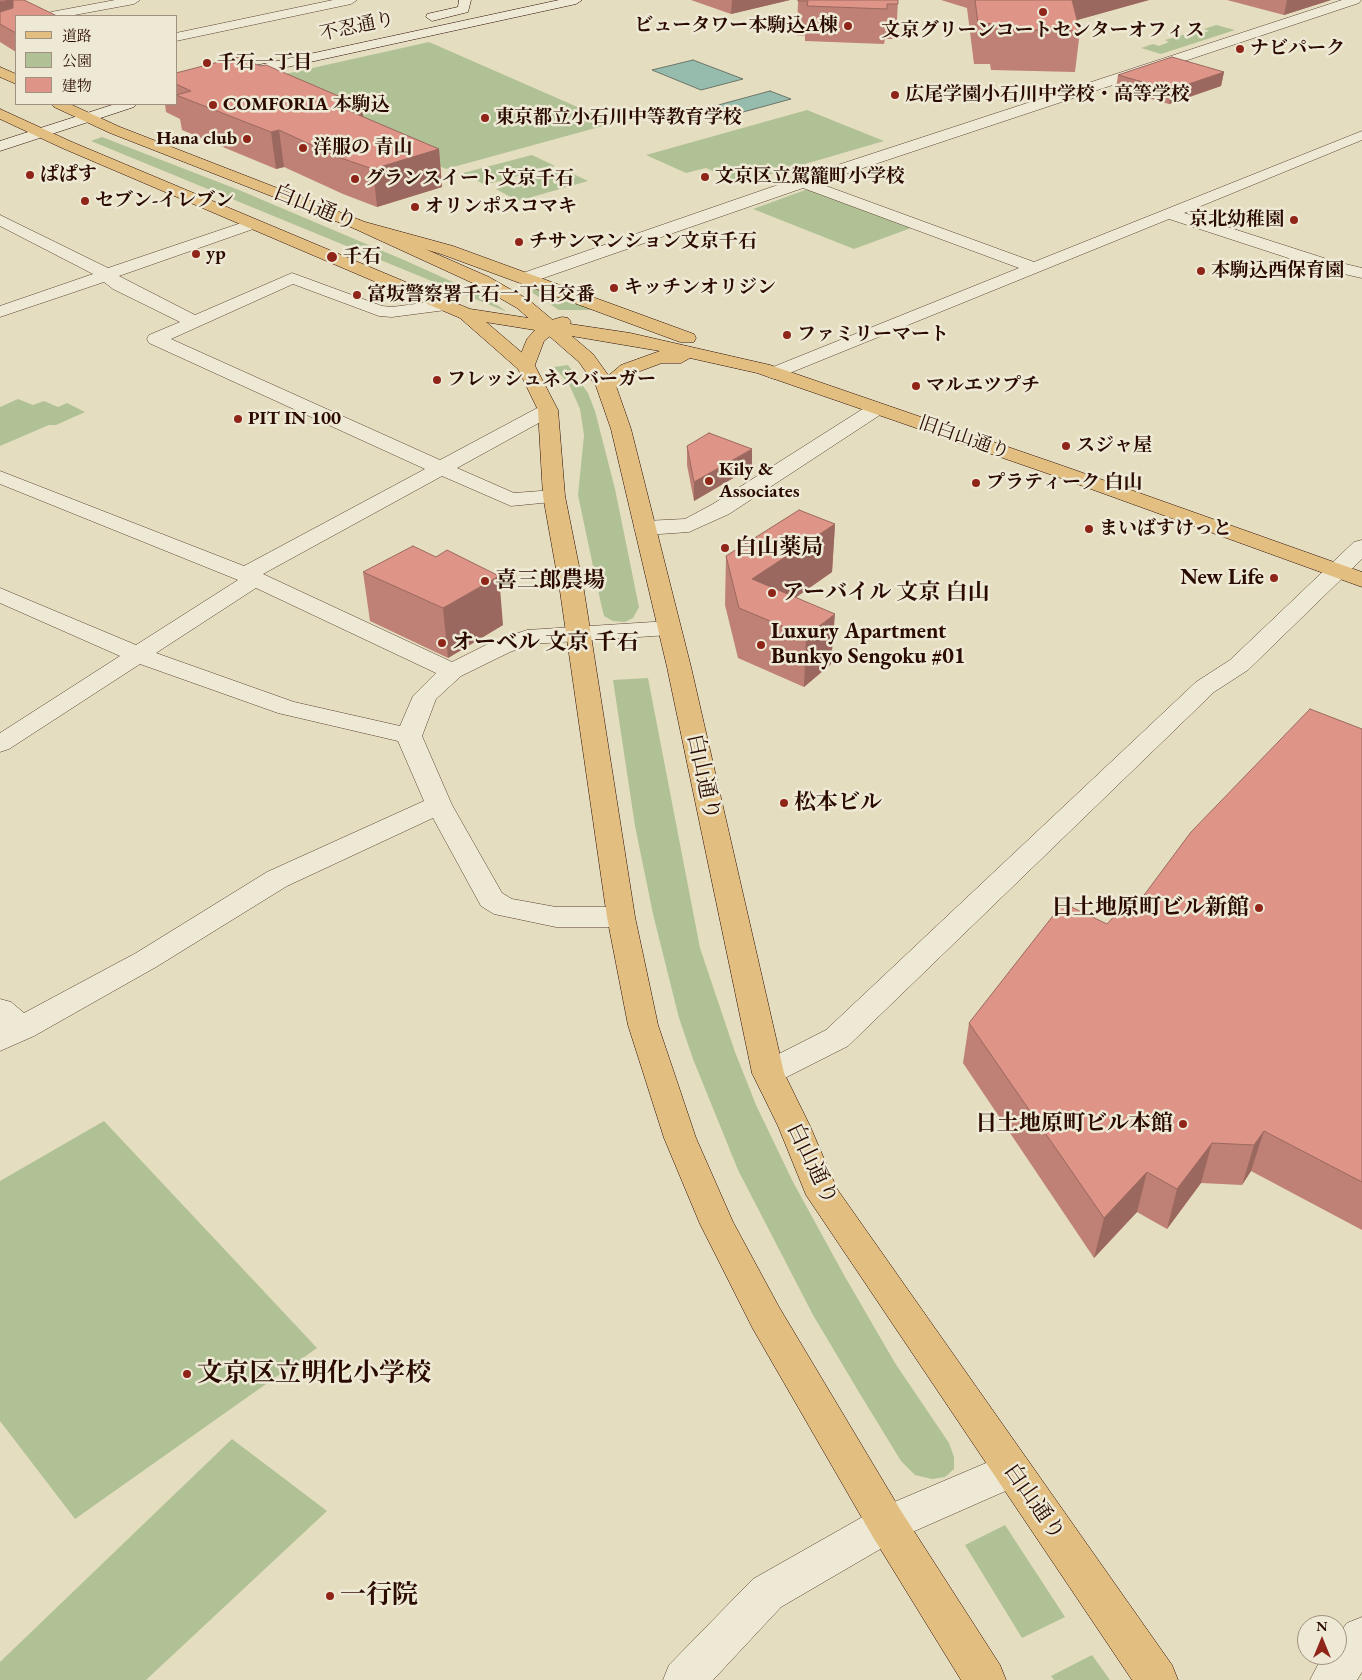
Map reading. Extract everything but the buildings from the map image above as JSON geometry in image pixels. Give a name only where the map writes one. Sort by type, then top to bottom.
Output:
[{"type":"main road","name":"白山通り","points":[[65,110],[359,225],[483,281],[523,304],[551,326],[586,358],[606,386],[622,429],[669,628],[768,1073],[794,1126],[822,1195],[1156,1680]]},
{"type":"main road","name":"白山通り","points":[[0,113],[40,133],[456,310],[526,366],[548,410],[554,496],[578,634],[621,918],[642,1025],[680,1138],[717,1224],[766,1318],[887,1524],[985,1680]]},
{"type":"main road","points":[[359,225],[447,250],[526,278],[633,317],[769,371]]},
{"type":"main road","points":[[456,310],[630,338],[769,371]]},
{"type":"main road","points":[[526,366],[536,339],[551,326],[602,315],[633,317]]},
{"type":"main road","points":[[606,386],[628,369],[660,357],[705,356]]},
{"type":"main road","name":"旧白山通り","points":[[769,371],[1062,472],[1362,580]]},
{"type":"street","points":[[57,15],[134,0]]},
{"type":"street","points":[[178,37],[351,0]]},
{"type":"street","name":"不忍通り","points":[[178,77],[481,7],[548,0]]},
{"type":"street","name":"不忍通り","points":[[178,89],[481,7],[576,0]]},
{"type":"street","points":[[526,278],[801,182],[1356,0]]},
{"type":"street","points":[[1341,5],[1362,10]]},
{"type":"street","points":[[419,20],[464,9],[481,7]]},
{"type":"street","points":[[260,57],[287,49]]},
{"type":"street","points":[[0,129],[65,110],[118,105]]},
{"type":"street","points":[[0,146],[40,133],[65,110]]},
{"type":"street","points":[[769,371],[1170,214],[1362,135]]},
{"type":"street","points":[[801,182],[1033,267]]},
{"type":"street","points":[[1170,214],[1328,265],[1362,273]]},
{"type":"street","points":[[0,220],[106,274],[119,285],[195,322]]},
{"type":"street","points":[[0,312],[252,224]]},
{"type":"street","points":[[456,310],[379,312],[292,278],[156,339],[511,500],[554,496]]},
{"type":"street","points":[[645,528],[689,525],[721,509],[876,409]]},
{"type":"street","points":[[0,744],[138,656],[250,577],[441,468],[548,410]]},
{"type":"street","points":[[0,477],[250,577],[452,671]]},
{"type":"street","points":[[768,1073],[837,1038],[1205,687],[1239,665],[1362,548]]},
{"type":"street","points":[[0,595],[138,656],[287,708],[409,736]]},
{"type":"street","points":[[621,918],[556,916],[504,907],[492,899],[439,805],[409,736],[425,696],[452,671],[501,647],[527,637],[669,628]]},
{"type":"street","points":[[8,1026],[146,960],[278,880],[439,805]]},
{"type":"street","points":[[684,1680],[767,1594],[887,1524],[1012,1470]]},
{"type":"street","points":[[1331,1680],[1362,1637]]},
{"type":"green space","points":[[1216,25],[1235,30],[1161,54],[1141,48],[1153,44],[1159,46],[1169,42],[1165,40],[1193,32],[1200,34],[1209,31],[1204,29]]},
{"type":"green space","points":[[429,42],[614,123],[446,169],[276,91],[272,77]]},
{"type":"green space","points":[[807,110],[884,141],[740,183],[706,168],[686,173],[646,155]]},
{"type":"green space","points":[[102,137],[239,190],[404,260],[484,296],[507,312],[91,141]]},
{"type":"green space","points":[[532,155],[555,166],[485,185],[463,173]]},
{"type":"green space","points":[[565,170],[588,181],[518,201],[496,189]]},
{"type":"green space","points":[[808,189],[911,228],[854,249],[753,209]]},
{"type":"green space","points":[[535,287],[593,308],[589,310],[559,310],[528,290]]},
{"type":"green space","points":[[568,365],[588,393],[595,411],[615,489],[639,607],[633,618],[625,622],[613,621],[604,616],[601,604],[578,495],[584,435],[580,409],[569,384],[554,367]]},
{"type":"green space","points":[[18,399],[33,405],[44,401],[58,407],[67,403],[85,412],[0,446],[0,407]]},
{"type":"green space","points":[[648,678],[700,948],[735,1052],[756,1105],[793,1182],[895,1363],[949,1443],[954,1457],[954,1469],[945,1477],[932,1479],[915,1475],[901,1461],[860,1394],[813,1315],[738,1170],[693,1059],[679,1018],[653,914],[635,826],[613,680]]},
{"type":"green space","points":[[104,1121],[317,1348],[75,1519],[0,1421],[0,1181]]},
{"type":"green space","points":[[232,1439],[327,1511],[146,1680],[0,1680],[0,1662]]},
{"type":"green space","points":[[1005,1525],[1065,1617],[1022,1638],[965,1545]]},
{"type":"green space","points":[[1092,1655],[1110,1680],[1054,1680],[1051,1676]]},
{"type":"shaded area","points":[[693,60],[743,79],[701,90],[652,70]]},
{"type":"shaded area","points":[[770,91],[791,99],[732,115],[711,107]]},
{"type":"place","name":"文京グリーンコートセンターオフィス","points":[[1043,12]]},
{"type":"place","name":"ビュータワー本駒込A棟","points":[[848,26]]},
{"type":"place","name":"ナビパーク","points":[[1240,49]]},
{"type":"place","name":"千石一丁目","points":[[207,63]]},
{"type":"place","name":"広尾学園小石川中学校・高等学校","points":[[895,95]]},
{"type":"place","name":"COMFORIA 本駒込","points":[[213,105]]},
{"type":"place","name":"東京都立小石川中等教育学校","points":[[485,118]]},
{"type":"place","name":"Hana club","points":[[247,139]]},
{"type":"place","name":"洋服の 青山","points":[[303,148]]},
{"type":"place","name":"ぱぱす","points":[[30,175]]},
{"type":"place","name":"文京区立駕籠町小学校","points":[[705,177]]},
{"type":"place","name":"グランスイート文京千石","points":[[355,179]]},
{"type":"place","name":"セブン-イレブン","points":[[85,201]]},
{"type":"place","name":"オリンポスコマキ","points":[[415,207]]},
{"type":"place","name":"京北幼稚園","points":[[1294,220]]},
{"type":"place","name":"チサンマンション文京千石","points":[[519,242]]},
{"type":"place","name":"yp","points":[[196,254]]},
{"type":"place","name":"千石","points":[[332,257]]},
{"type":"place","name":"本駒込西保育園","points":[[1201,271]]},
{"type":"place","name":"キッチンオリジン","points":[[614,288]]},
{"type":"place","name":"富坂警察署千石一丁目交番","points":[[357,295]]},
{"type":"place","name":"ファミリーマート","points":[[787,335]]},
{"type":"place","name":"フレッシュネスバーガー","points":[[437,380]]},
{"type":"place","name":"マルエツプチ","points":[[916,386]]},
{"type":"place","name":"PIT IN 100","points":[[238,419]]},
{"type":"place","name":"スジャ屋","points":[[1066,446]]},
{"type":"place","name":"Kily & Associates","points":[[709,481]]},
{"type":"place","name":"プラティーク 白山","points":[[976,483]]},
{"type":"place","name":"まいばすけっと","points":[[1089,529]]},
{"type":"place","name":"白山薬局","points":[[725,548]]},
{"type":"place","name":"New Life","points":[[1274,578]]},
{"type":"place","name":"喜三郎農場","points":[[485,581]]},
{"type":"place","name":"アーバイル 文京 白山","points":[[772,593]]},
{"type":"place","name":"オーベル 文京 千石","points":[[442,643]]},
{"type":"place","name":"Luxury Apartment Bunkyo Sengoku #01","points":[[761,645]]},
{"type":"place","name":"松本ビル","points":[[784,803]]},
{"type":"place","name":"日土地原町ビル新館","points":[[1259,908]]},
{"type":"place","name":"日土地原町ビル本館","points":[[1183,1124]]},
{"type":"place","name":"文京区立明化小学校","points":[[187,1374]]},
{"type":"place","name":"一行院","points":[[330,1596]]}]
